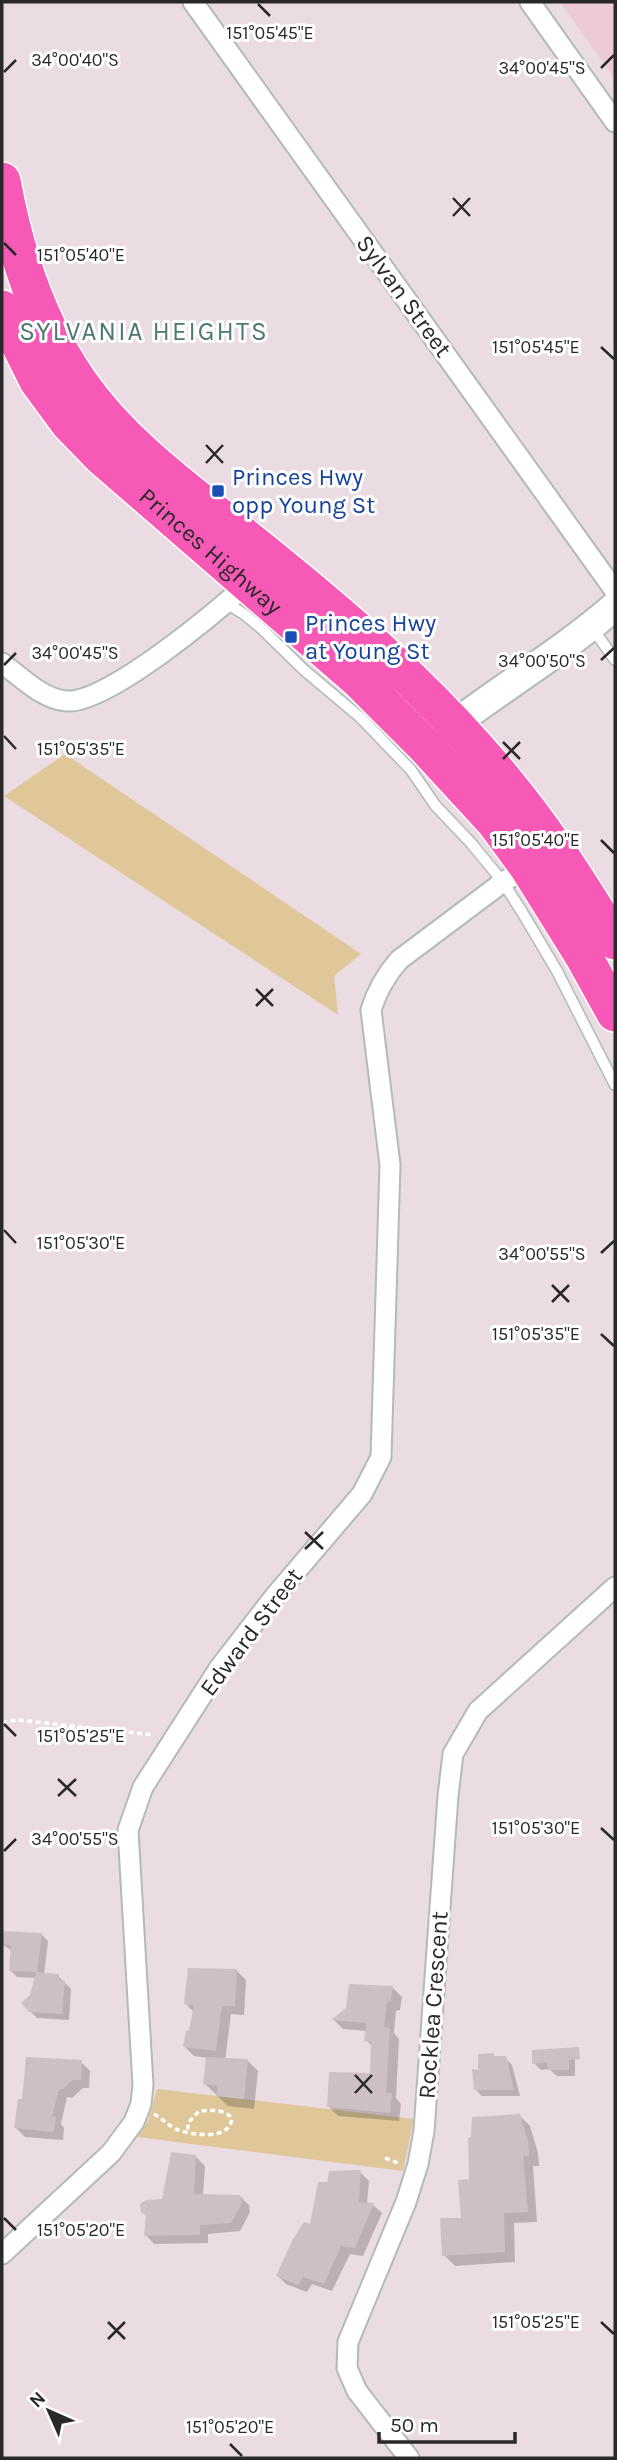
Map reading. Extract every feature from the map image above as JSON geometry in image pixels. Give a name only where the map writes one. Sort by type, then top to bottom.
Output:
[{"type":"highway","name":"Princes Highway","points":[[2,181],[26,278],[50,332],[78,382],[107,417],[176,481],[249,582]]},
{"type":"highway","name":"Princes Highway","points":[[2,309],[38,381],[69,423],[102,457],[249,582],[358,680],[440,735],[521,802],[615,941]]},
{"type":"highway","name":"Princes Highway","points":[[440,735],[495,822],[515,875],[584,957],[615,1013]]},
{"type":"street","name":"Sylvan Street","points":[[193,2],[615,590]]},
{"type":"street","points":[[530,2],[615,122]]},
{"type":"street","points":[[2,663],[40,691],[56,699],[83,700],[122,680],[249,582]]},
{"type":"street","points":[[440,735],[472,709],[591,627],[615,606]]},
{"type":"street","name":"Edward Street","points":[[2,2254],[111,2153],[134,2122],[141,2104],[143,2085],[128,1830],[143,1787],[236,1647],[275,1596],[362,1494],[381,1457],[390,1165],[371,1010],[380,985],[399,960],[515,875]]},
{"type":"street","name":"Rocklea Crescent","points":[[409,2458],[357,2391],[347,2368],[348,2342],[406,2202],[418,2164],[424,2131],[447,1796],[453,1754],[478,1712],[615,1587]]},
{"type":"lane","name":"Princes Highway","points":[[249,582],[244,614],[289,657],[361,718],[411,770],[435,805],[515,875],[557,971],[615,1085]]},
{"type":"lane","points":[[591,627],[615,660]]},
{"type":"path","points":[[2,1722],[18,1720],[148,1734],[173,1740]]},
{"type":"path","points":[[164,2119],[173,2127],[188,2131],[203,2134],[227,2130],[232,2125],[232,2118],[228,2113],[217,2110],[200,2111],[188,2123],[188,2131]]},
{"type":"path","points":[[385,2158],[404,2166]]},
{"type":"shaded area","points":[[560,2],[615,2],[615,79]]},
{"type":"shaded area","points":[[65,754],[361,954],[334,976],[338,1015],[4,796]]},
{"type":"shaded area","points":[[157,2089],[414,2119],[403,2171],[137,2137],[148,2121]]},
{"type":"building","points":[[2,1931],[42,1933],[37,1972],[9,1971],[11,1945],[2,1944]]},
{"type":"building","points":[[188,1968],[237,1969],[235,2006],[222,2006],[216,2051],[183,2047],[194,2005],[184,2004]]},
{"type":"building","points":[[36,1972],[59,1974],[59,1980],[65,1981],[62,2014],[29,2012],[21,2003],[30,1995]]},
{"type":"building","points":[[349,1984],[393,1986],[391,2001],[387,2002],[384,2027],[390,2028],[386,2093],[392,2093],[390,2113],[327,2107],[329,2072],[370,2073],[371,2042],[364,2041],[366,2023],[331,2020],[346,2008]]},
{"type":"building","points":[[579,2047],[580,2059],[569,2060],[569,2070],[548,2070],[547,2062],[532,2064],[532,2050]]},
{"type":"building","points":[[494,2053],[494,2056],[506,2056],[514,2090],[474,2090],[472,2069],[478,2070],[478,2054]]},
{"type":"building","points":[[26,2057],[82,2060],[81,2080],[73,2080],[63,2089],[59,2089],[52,2117],[56,2117],[54,2132],[14,2128],[18,2099],[22,2099]]},
{"type":"building","points":[[206,2057],[248,2059],[244,2099],[216,2096],[218,2086],[203,2084]]},
{"type":"building","points":[[520,2114],[528,2141],[529,2156],[523,2156],[528,2212],[504,2213],[505,2252],[442,2256],[440,2218],[461,2218],[458,2180],[469,2179],[468,2138],[471,2137],[472,2117]]},
{"type":"building","points":[[171,2152],[196,2155],[194,2194],[240,2195],[242,2203],[231,2223],[200,2225],[200,2235],[144,2236],[146,2216],[141,2212],[140,2204],[146,2200],[162,2199]]},
{"type":"building","points":[[361,2170],[359,2202],[374,2203],[355,2248],[341,2246],[324,2284],[303,2277],[298,2285],[276,2276],[304,2222],[310,2224],[318,2182],[327,2182],[329,2171]]},
{"type":"place","name":"Princes Hwy opp Young St","points":[[218,491]]},
{"type":"place","name":"Princes Hwy at Young St","points":[[291,637]]},
{"type":"district","name":"SYLVANIA HEIGHTS","points":[[144,331]]}]
